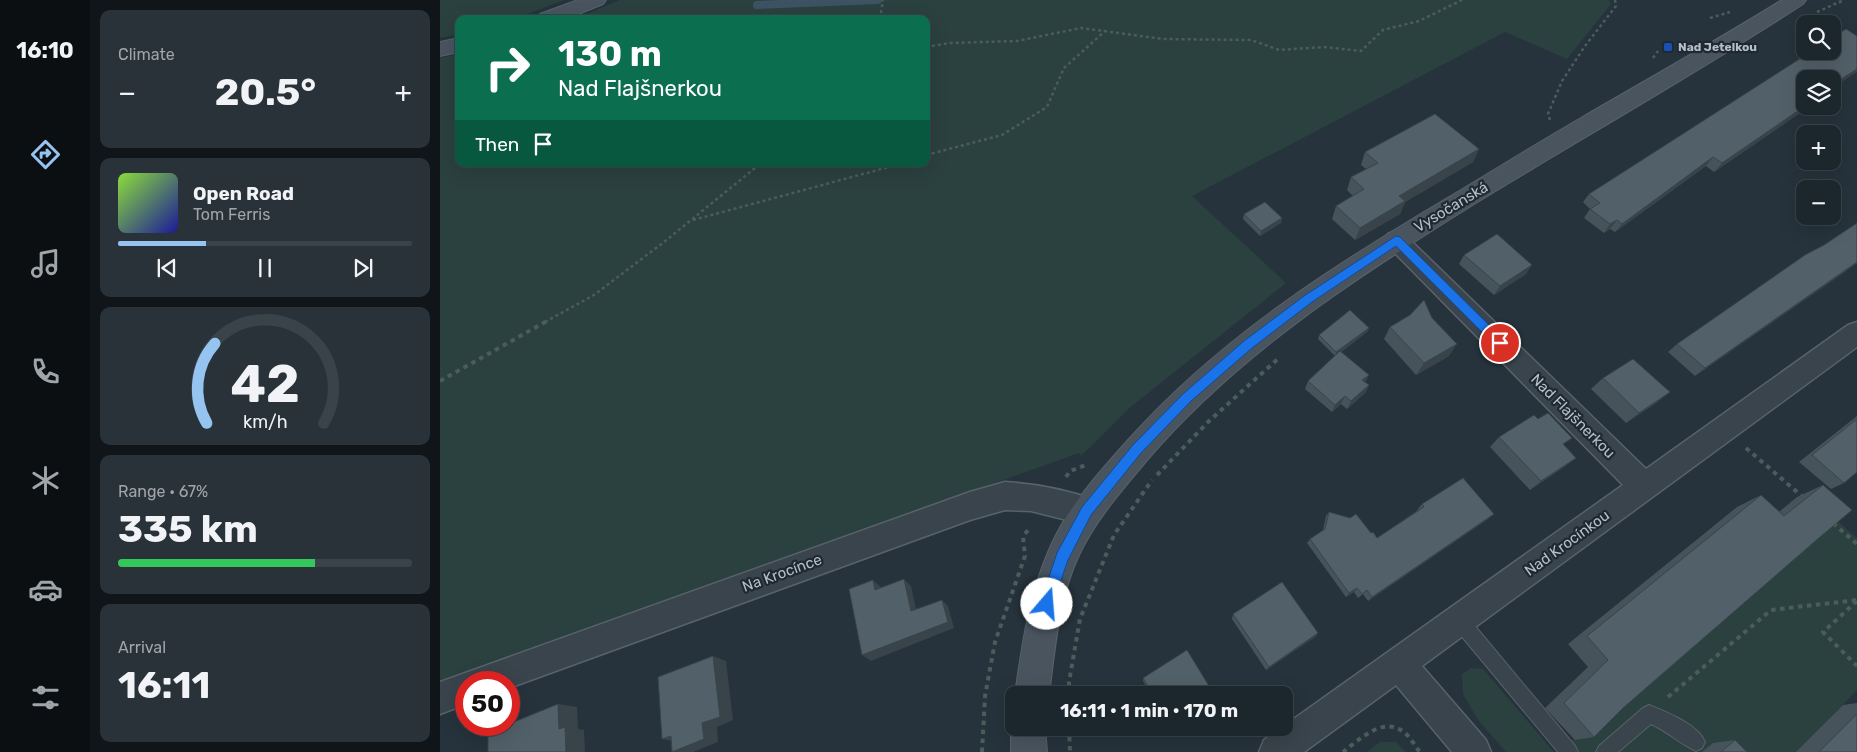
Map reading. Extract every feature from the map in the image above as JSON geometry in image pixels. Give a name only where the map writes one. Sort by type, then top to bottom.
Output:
[{"type":"main road","points":[[557,15],[596,0]]},
{"type":"main road","name":"Vysočanská","points":[[1033,686],[1039,636],[1062,557],[1087,511],[1137,449],[1187,398],[1248,344],[1308,299],[1396,240],[1796,0]]},
{"type":"main road","points":[[440,49],[455,46]]},
{"type":"main road","points":[[1028,736],[1029,752]]},
{"type":"street","name":"Nad Flajšnerkou","points":[[1396,240],[1644,487]]},
{"type":"street","name":"Nad Krocínkou","points":[[1276,752],[1857,333]]},
{"type":"street","name":"Na Krocínce","points":[[512,671],[970,506],[1005,496],[1031,496],[1087,511]]},
{"type":"street","points":[[1399,664],[1474,752]]},
{"type":"street","points":[[440,698],[455,692]]},
{"type":"lane","points":[[1459,620],[1569,752]]},
{"type":"lane","points":[[1605,752],[1649,714],[1670,723],[1696,742]]},
{"type":"path","points":[[930,46],[950,43],[1017,41],[1081,28],[1163,39],[1252,40],[1279,50],[1324,47],[1361,51],[1383,30],[1419,21],[1462,0]]},
{"type":"path","points":[[1548,114],[1562,81],[1585,46],[1616,6],[1615,0]]},
{"type":"path","points":[[880,15],[882,2]]},
{"type":"path","points":[[930,154],[1002,135],[1047,107],[1064,68],[1105,31]]},
{"type":"path","points":[[440,382],[594,295],[756,167]]},
{"type":"path","points":[[690,220],[889,167]]},
{"type":"path","points":[[1069,686],[1080,619],[1114,535],[1153,479],[1209,422],[1283,355]]},
{"type":"path","points":[[1724,428],[1811,504]]},
{"type":"path","points":[[982,752],[985,696],[995,642],[1025,556],[1022,537],[1070,471]]},
{"type":"path","points":[[1825,517],[1857,544]]},
{"type":"path","points":[[1857,600],[1823,632],[1857,666]]},
{"type":"path","points":[[1649,714],[1771,610],[1857,600]]},
{"type":"path","points":[[1343,752],[1376,728],[1390,726],[1402,731],[1420,752]]},
{"type":"path","points":[[1069,736],[1070,752]]},
{"type":"green space","points":[[440,0],[564,0],[525,15],[455,15],[455,35],[440,38]]},
{"type":"green space","points":[[620,0],[1608,0],[1611,4],[1567,59],[1505,32],[1192,196],[1286,283],[1128,409],[1081,456],[1079,453],[471,671],[455,671],[455,677],[440,682],[440,58],[455,55],[455,167],[930,167],[930,15],[584,15]]},
{"type":"green space","points":[[1832,516],[1857,538],[1857,690],[1797,752],[1558,752]]},
{"type":"green space","points":[[1471,668],[1483,669],[1554,752],[1506,752],[1478,720],[1463,694],[1462,674]]},
{"type":"green space","points":[[1380,742],[1396,742],[1406,752],[1367,752]]},
{"type":"building","points":[[1846,29],[1857,36],[1857,69],[1841,79],[1841,70],[1796,70],[1796,112],[1722,163],[1713,157],[1622,224],[1617,220],[1610,224],[1590,209],[1600,203],[1589,194],[1798,60],[1841,60],[1841,32]]},
{"type":"building","points":[[1435,114],[1479,149],[1399,196],[1405,201],[1360,228],[1336,206],[1364,189],[1351,177],[1378,163],[1365,152]]},
{"type":"building","points":[[1265,202],[1282,218],[1261,231],[1244,214]]},
{"type":"building","points":[[1857,223],[1857,262],[1705,368],[1677,344],[1805,255]]},
{"type":"building","points":[[1497,234],[1532,265],[1500,286],[1464,255]]},
{"type":"building","points":[[1424,300],[1432,318],[1457,344],[1424,363],[1390,327],[1410,315]]},
{"type":"building","points":[[1350,310],[1369,328],[1336,352],[1319,335]]},
{"type":"building","points":[[1340,351],[1369,375],[1362,380],[1369,385],[1351,401],[1345,396],[1335,405],[1308,381]]},
{"type":"building","points":[[1633,359],[1670,392],[1639,413],[1603,378]]},
{"type":"building","points":[[1548,413],[1572,438],[1563,444],[1576,458],[1541,481],[1499,437],[1534,415],[1538,419]]},
{"type":"building","points":[[1857,419],[1857,472],[1844,483],[1812,455]]},
{"type":"building","points":[[1463,478],[1494,514],[1372,597],[1367,590],[1362,594],[1357,588],[1349,593],[1310,539],[1325,529],[1329,512],[1350,518],[1356,514],[1377,538],[1424,507],[1422,504]]},
{"type":"building","points":[[1823,485],[1852,510],[1623,708],[1594,737],[1564,703],[1608,660],[1587,636],[1761,495],[1784,516]]},
{"type":"building","points":[[904,579],[911,611],[942,600],[948,622],[862,655],[849,589],[873,580],[875,590]]},
{"type":"building","points":[[1282,582],[1318,633],[1269,667],[1233,614]]},
{"type":"building","points":[[1187,650],[1209,686],[1148,686],[1143,678]]},
{"type":"building","points":[[713,656],[720,717],[702,723],[704,739],[672,752],[671,736],[662,739],[658,677]]},
{"type":"building","points":[[558,704],[559,729],[565,727],[566,752],[488,752],[488,736],[520,736],[520,720]]},
{"type":"building","points":[[1857,714],[1857,752],[1819,752]]},
{"type":"building","points":[[1735,740],[1747,752],[1721,752]]},
{"type":"waterway","points":[[757,5],[878,0]]},
{"type":"place","name":"Nad Jetelkou","points":[[1668,47]]},
{"type":"route","points":[[1047,604],[1062,557],[1087,511],[1137,449],[1187,398],[1248,344],[1308,299],[1396,240],[1500,343]]}]
